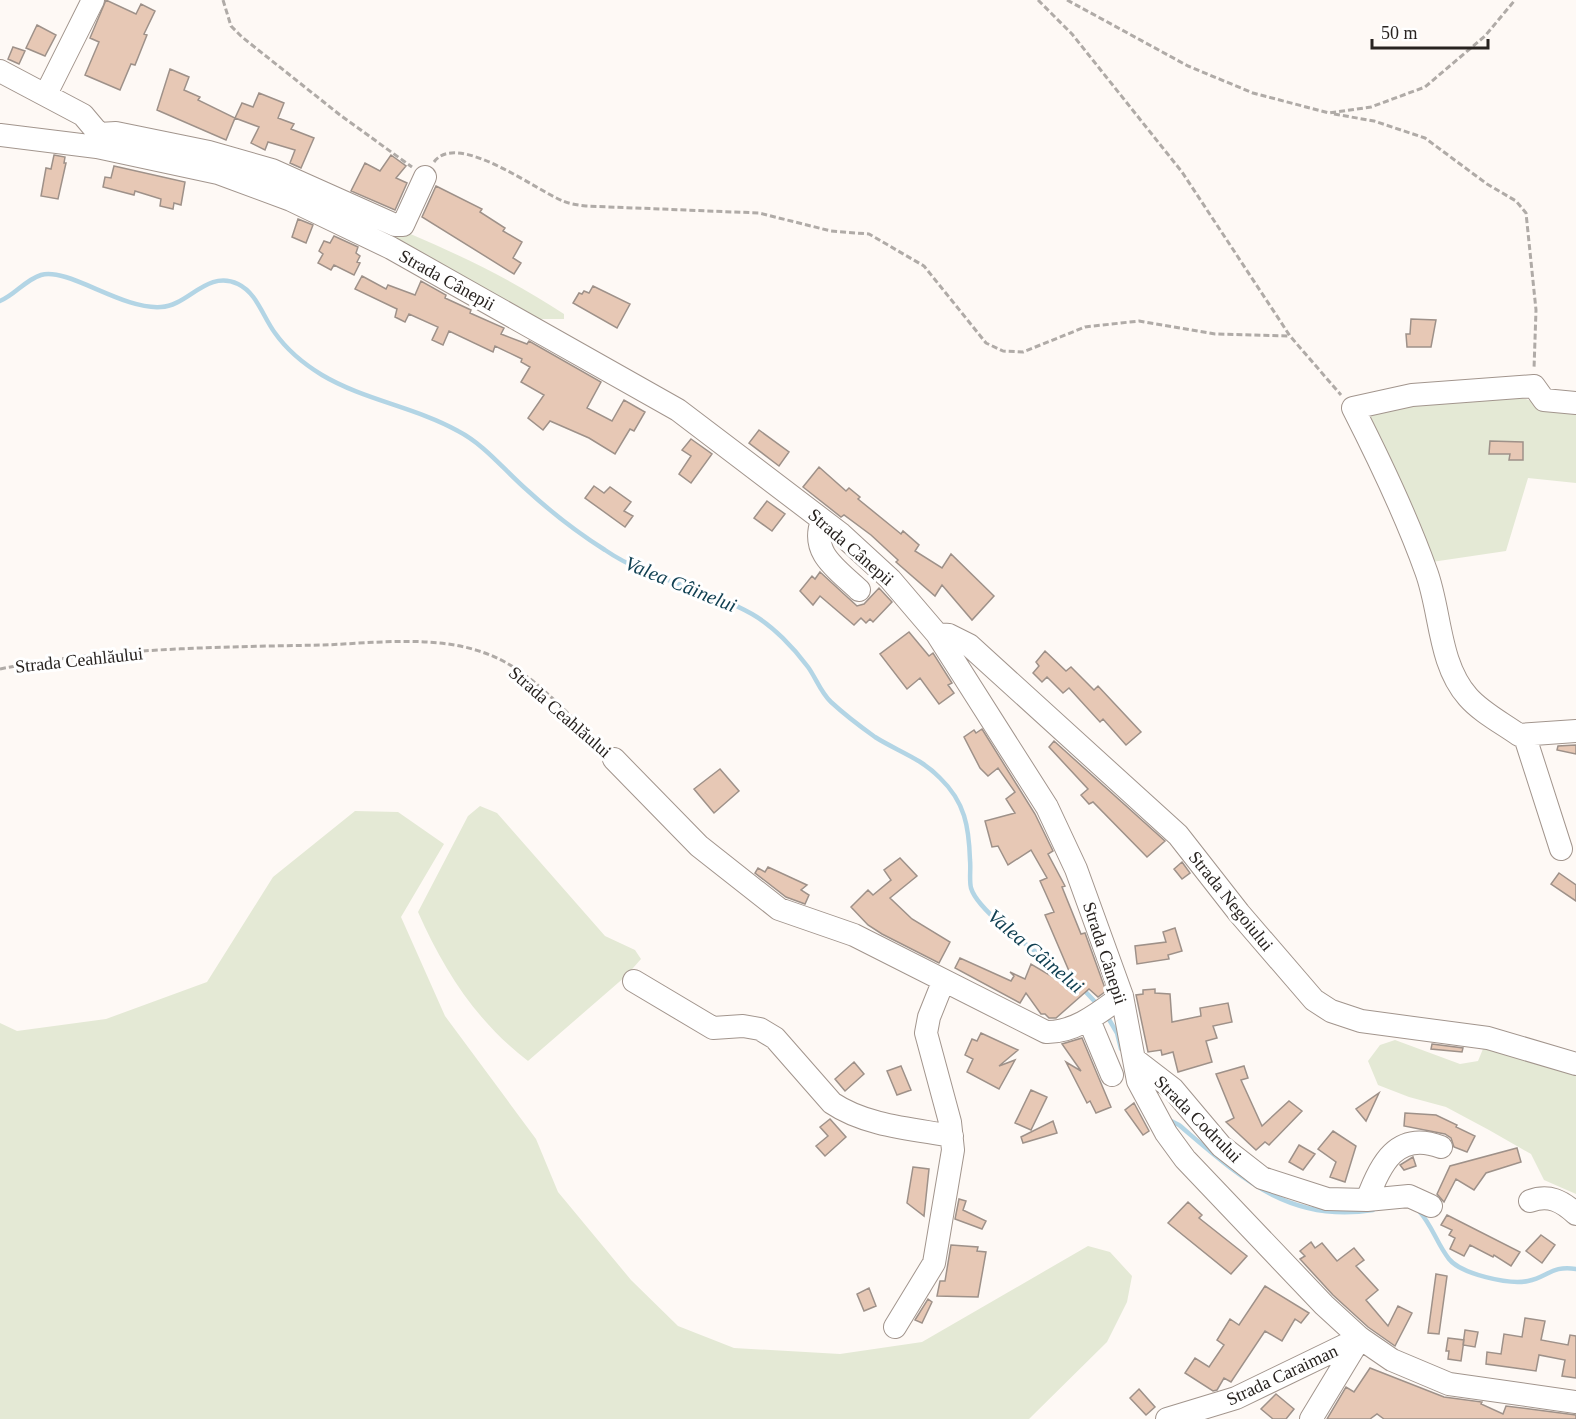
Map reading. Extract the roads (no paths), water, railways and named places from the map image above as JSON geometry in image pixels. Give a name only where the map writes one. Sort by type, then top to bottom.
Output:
[{"type":"street","points":[[46,94],[93,0]]},
{"type":"street","points":[[0,70],[83,115],[93,124],[98,141],[116,133],[209,152],[272,170],[395,225],[403,225],[425,177]]},
{"type":"street","name":"Strada Cânepii","points":[[0,135],[98,141],[218,173],[291,200],[391,248],[678,410],[822,520],[890,579],[937,634],[1047,807],[1076,869],[1122,996],[1134,1059],[1145,1098],[1185,1159],[1252,1231],[1360,1338],[1406,1368],[1449,1384],[1576,1402]]},
{"type":"street","points":[[1576,402],[1544,400],[1534,386],[1412,394],[1353,408],[1393,488],[1427,573],[1454,676],[1467,696],[1519,735],[1526,737],[1576,731]]},
{"type":"street","points":[[822,520],[817,534],[818,545],[828,560],[859,590]]},
{"type":"street","name":"Strada Negoiului","points":[[937,634],[949,635],[969,645],[1151,809],[1197,857],[1239,913],[1314,1000],[1331,1011],[1361,1021],[1488,1038],[1576,1064]]},
{"type":"street","points":[[1526,737],[1560,849]]},
{"type":"street","name":"Strada Ceahlăului","points":[[614,759],[699,846],[779,909],[854,935],[1046,1032],[1055,1032],[1089,1020],[1122,996]]},
{"type":"street","points":[[634,981],[713,1028],[743,1026],[768,1033],[776,1038],[832,1103],[843,1110],[881,1123],[952,1136]]},
{"type":"street","points":[[895,1327],[934,1263],[953,1150],[952,1136],[926,1033],[929,1017],[944,982]]},
{"type":"street","points":[[1089,1020],[1112,1075]]},
{"type":"street","name":"Strada Codrului","points":[[1134,1059],[1173,1089],[1221,1146],[1262,1178],[1327,1199],[1367,1200],[1408,1196],[1431,1206]]},
{"type":"street","points":[[1367,1200],[1384,1162],[1394,1151],[1417,1141],[1441,1147]]},
{"type":"street","points":[[1530,1201],[1542,1197],[1554,1199],[1576,1214]]},
{"type":"street","points":[[1311,1419],[1360,1338]]},
{"type":"street","name":"Strada Caraiman","points":[[1167,1419],[1236,1398],[1360,1338]]},
{"type":"waterway","name":"Valea Câinelui","points":[[0,301],[35,277],[52,274],[146,306],[171,305],[207,284],[217,281],[227,281],[245,288],[255,299],[271,327],[285,345],[315,371],[338,384],[425,416],[458,431],[486,451],[555,514],[622,561],[716,597],[752,614],[768,625],[796,652],[811,671],[824,694],[836,707],[875,737],[925,765],[948,787],[960,806],[967,826],[970,885],[977,899],[1001,924],[1075,981]]},
{"type":"waterway","name":"Valea Câinelui","points":[[1083,989],[1098,1005]]},
{"type":"waterway","name":"Valea Câinelui","points":[[1107,1016],[1117,1033],[1121,1049]]},
{"type":"waterway","name":"Valea Câinelui","points":[[1167,1119],[1179,1125],[1244,1178],[1290,1203],[1315,1210],[1343,1212],[1373,1210]]},
{"type":"waterway","name":"Valea Câinelui","points":[[1419,1211],[1449,1259],[1474,1274],[1520,1282],[1535,1279],[1556,1270],[1576,1269]]}]
